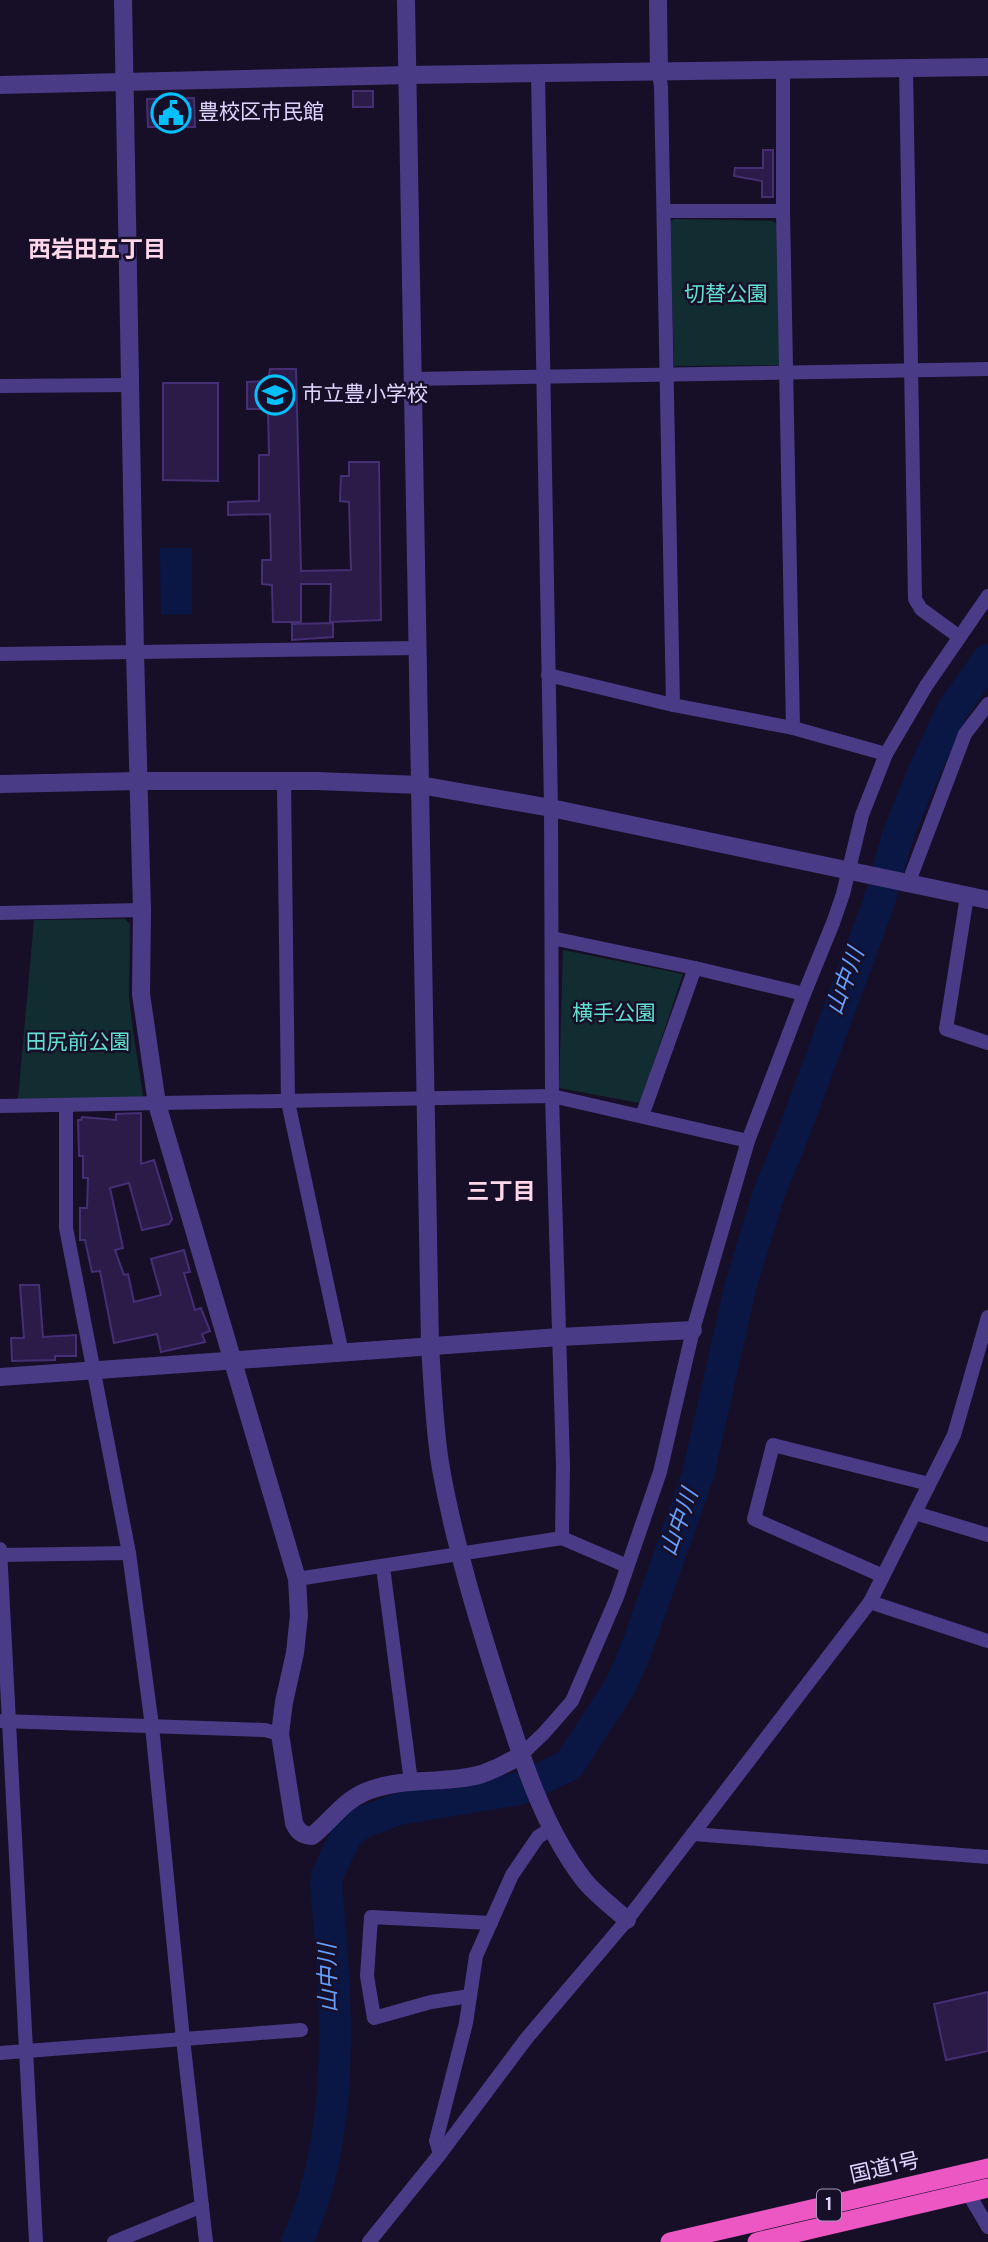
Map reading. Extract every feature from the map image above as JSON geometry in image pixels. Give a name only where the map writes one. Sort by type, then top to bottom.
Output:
[{"type":"highway","name":"国道1号","points":[[670,2242],[988,2168]]},
{"type":"highway","name":"国道1号","points":[[757,2242],[988,2188]]},
{"type":"street","points":[[123,0],[129,385],[140,781],[141,994],[157,1104],[298,1579],[299,1615],[295,1653],[280,1734],[294,1823],[298,1831],[306,1836],[312,1836],[347,1802],[367,1791],[411,1782],[481,1774],[505,1765],[521,1755],[572,1701],[617,1597],[660,1472],[693,1331],[748,1141],[852,872],[862,815],[886,754],[958,636],[988,596]]},
{"type":"street","points":[[406,0],[430,1347],[435,1417],[441,1469],[461,1555],[478,1621],[521,1755],[552,1828],[585,1881],[626,1920]]},
{"type":"street","points":[[658,0],[659,72],[662,87],[673,705]]},
{"type":"street","points":[[0,85],[408,75],[988,67]]},
{"type":"street","points":[[906,69],[915,599],[921,609],[958,636]]},
{"type":"street","points":[[783,71],[783,211],[793,728]]},
{"type":"street","points":[[538,74],[551,808],[552,1096],[563,1465],[562,1538]]},
{"type":"street","points":[[664,211],[783,211]]},
{"type":"street","points":[[413,379],[988,369]]},
{"type":"street","points":[[0,386],[129,385]]},
{"type":"street","points":[[0,654],[418,648]]},
{"type":"street","points":[[548,675],[673,705],[793,728],[886,754]]},
{"type":"street","points":[[905,883],[965,734],[988,704]]},
{"type":"street","points":[[284,781],[288,1101],[341,1353]]},
{"type":"street","points":[[0,784],[284,781],[420,785],[551,808],[988,900]]},
{"type":"street","points":[[967,895],[946,1029],[988,1043]]},
{"type":"street","points":[[0,913],[142,910]]},
{"type":"street","points":[[552,938],[804,994]]},
{"type":"street","points":[[642,1116],[695,968]]},
{"type":"street","points":[[0,1106],[552,1096],[748,1141]]},
{"type":"street","points":[[66,1106],[66,1228],[129,1553],[152,1726],[206,2242]]},
{"type":"street","points":[[369,2242],[440,2154],[526,2039],[626,1920],[870,1602],[954,1435],[988,1317]]},
{"type":"street","points":[[0,1377],[560,1337],[693,1331]]},
{"type":"street","points":[[973,1370],[988,1375]]},
{"type":"street","points":[[883,1576],[754,1519],[773,1445],[929,1484]]},
{"type":"street","points":[[915,1513],[988,1535]]},
{"type":"street","points":[[298,1579],[562,1538],[627,1566]]},
{"type":"street","points":[[0,1549],[5,1721],[36,2242]]},
{"type":"street","points":[[0,1555],[129,1553]]},
{"type":"street","points":[[383,1567],[411,1782]]},
{"type":"street","points":[[870,1602],[988,1641]]},
{"type":"street","points":[[5,1721],[265,1730],[280,1734]]},
{"type":"street","points":[[440,2154],[436,2141],[466,2023],[476,1956],[512,1875],[538,1837],[552,1828]]},
{"type":"street","points":[[693,1834],[988,1857]]},
{"type":"street","points":[[471,1996],[431,2002],[374,2018],[367,1976],[371,1917],[491,1923]]},
{"type":"street","points":[[0,2053],[301,2030]]},
{"type":"street","points":[[968,2193],[988,2227]]},
{"type":"street","points":[[114,2242],[202,2206]]},
{"type":"green space","name":"切替公園","points":[[674,219],[772,221],[778,224],[781,365],[674,366],[670,222]]},
{"type":"green space","name":"田尻前公園","points":[[125,919],[130,924],[129,997],[143,1095],[140,1098],[18,1099],[34,920]]},
{"type":"green space","name":"横手公園","points":[[563,950],[683,974],[640,1103],[559,1088]]},
{"type":"water","points":[[160,548],[192,548],[192,614],[161,615]]},
{"type":"building","points":[[353,91],[373,91],[373,107],[353,107]]},
{"type":"building","name":"豊校区市民館","points":[[194,98],[195,127],[148,127],[147,99]]},
{"type":"building","points":[[763,150],[773,150],[773,197],[762,197],[762,181],[734,176],[735,168],[763,168]]},
{"type":"building","points":[[270,369],[296,369],[301,571],[351,570],[349,502],[340,501],[341,476],[349,476],[349,462],[379,462],[381,620],[330,622],[331,584],[301,584],[301,622],[273,622],[272,585],[262,584],[262,560],[271,560],[270,514],[228,515],[228,502],[259,501],[259,455],[269,455],[268,409],[247,409],[247,382],[268,381]]},
{"type":"building","points":[[163,383],[218,383],[218,481],[163,480]]},
{"type":"building","points":[[333,623],[333,637],[292,640],[292,624]]},
{"type":"building","points":[[141,1113],[141,1164],[154,1160],[172,1219],[169,1224],[142,1230],[129,1183],[110,1188],[123,1248],[115,1250],[124,1275],[128,1274],[134,1302],[161,1295],[151,1259],[184,1250],[190,1272],[184,1273],[195,1310],[201,1308],[210,1331],[202,1334],[205,1342],[161,1352],[157,1334],[114,1343],[100,1271],[92,1272],[85,1240],[80,1240],[80,1208],[87,1208],[88,1178],[83,1178],[83,1156],[79,1156],[78,1120],[82,1117],[116,1120],[116,1114]]},
{"type":"building","points":[[20,1285],[39,1285],[43,1337],[76,1335],[76,1356],[55,1356],[55,1360],[12,1361],[11,1338],[24,1338]]},
{"type":"building","points":[[988,1992],[988,2051],[946,2060],[934,2004]]},
{"type":"waterway","name":"山中川","points":[[297,2242],[313,2200],[331,2112],[335,2021],[326,1885],[328,1873],[347,1834],[360,1823],[399,1809],[519,1789],[569,1765],[621,1685],[698,1475],[740,1288],[769,1193],[878,905],[899,832],[953,709],[988,660]]},
{"type":"place","name":"豊校区市民館","points":[[171,113]]},
{"type":"place","name":"市立豊小学校","points":[[275,395]]},
{"type":"district","name":"西岩田五丁目","points":[[97,251]]},
{"type":"district","name":"三丁目","points":[[501,1193]]}]
